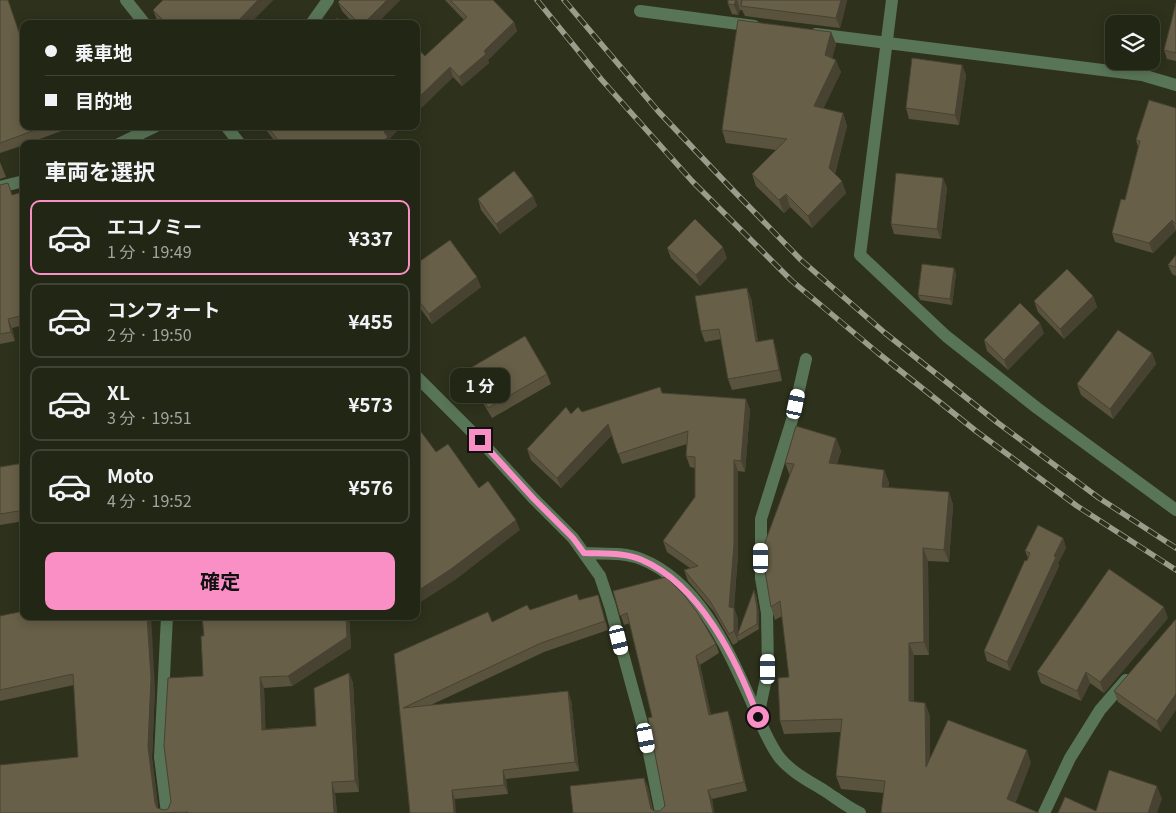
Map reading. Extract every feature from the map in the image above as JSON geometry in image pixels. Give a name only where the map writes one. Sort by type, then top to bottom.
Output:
[{"type":"street","points":[[126,0],[142,20]]},
{"type":"street","points":[[314,20],[328,0]]},
{"type":"street","points":[[892,0],[860,255],[946,336],[1037,408],[1176,510]]},
{"type":"street","points":[[640,11],[768,28]]},
{"type":"street","points":[[808,33],[1142,75],[1176,85]]},
{"type":"street","points":[[127,140],[148,130]]},
{"type":"street","points":[[0,187],[20,182]]},
{"type":"street","points":[[758,717],[768,669],[767,613],[761,578],[761,519],[792,420],[806,359]]},
{"type":"street","points":[[420,380],[573,538],[600,576],[646,738],[661,813]]},
{"type":"street","points":[[584,553],[614,554],[640,559],[661,570],[686,591],[711,622],[736,665],[758,717],[780,757],[790,768],[855,812]]},
{"type":"street","points":[[167,620],[160,757],[167,813]]},
{"type":"street","points":[[1044,813],[1070,758],[1095,718],[1132,673]]},
{"type":"building","points":[[0,0],[8,0],[20,35],[20,130],[35,130],[0,143]]},
{"type":"building","points":[[163,0],[258,0],[239,20],[163,20],[153,10]]},
{"type":"building","points":[[340,0],[387,0],[367,20],[356,20],[338,2]]},
{"type":"building","points":[[450,0],[493,0],[514,22],[484,51],[486,54],[459,77],[450,67],[420,96],[420,51],[425,56],[467,17]]},
{"type":"building","points":[[728,0],[736,0],[734,5],[728,4]]},
{"type":"building","points":[[742,0],[841,0],[836,18],[741,6]]},
{"type":"building","points":[[1176,3],[1176,53],[1164,50]]},
{"type":"building","points":[[738,20],[831,32],[825,55],[836,60],[814,106],[843,113],[829,168],[842,181],[808,216],[786,194],[779,200],[752,174],[787,139],[722,130]]},
{"type":"building","points":[[912,58],[962,65],[955,115],[906,108]]},
{"type":"building","points":[[1149,100],[1176,108],[1176,224],[1172,220],[1149,243],[1112,233],[1121,199],[1125,200],[1140,141],[1136,140]]},
{"type":"building","points":[[270,130],[386,130],[384,132],[388,137],[384,140],[278,140]]},
{"type":"building","points":[[514,171],[533,196],[496,224],[478,199]]},
{"type":"building","points":[[896,173],[943,178],[937,229],[891,224]]},
{"type":"building","points":[[8,183],[12,195],[19,193],[20,196],[20,316],[8,319],[11,332],[0,334],[0,185]]},
{"type":"building","points":[[695,219],[723,247],[696,275],[667,248]]},
{"type":"building","points":[[450,240],[477,277],[429,314],[420,302],[420,261]]},
{"type":"building","points":[[1176,255],[1176,267],[1168,265]]},
{"type":"building","points":[[922,264],[954,268],[950,299],[918,295]]},
{"type":"building","points":[[1067,269],[1093,296],[1060,329],[1034,301]]},
{"type":"building","points":[[747,288],[756,342],[773,339],[779,370],[728,379],[719,329],[701,331],[695,296]]},
{"type":"building","points":[[1020,303],[1040,323],[1004,360],[984,340]]},
{"type":"building","points":[[1118,330],[1152,353],[1110,409],[1077,384]]},
{"type":"building","points":[[525,336],[547,374],[488,408],[467,370]]},
{"type":"building","points":[[660,387],[662,393],[746,399],[741,461],[734,460],[734,544],[729,607],[734,608],[734,631],[729,634],[710,601],[684,570],[698,566],[663,541],[695,497],[695,457],[686,456],[688,431],[618,454],[608,424],[557,478],[527,449],[566,407],[571,414],[578,407],[582,412]]},
{"type":"building","points":[[796,426],[836,438],[829,463],[884,470],[882,487],[949,492],[944,550],[923,548],[924,642],[909,643],[909,701],[925,703],[926,767],[948,720],[1027,750],[1007,799],[1039,813],[881,813],[885,781],[836,776],[842,719],[780,721],[778,678],[789,677],[780,601],[771,607],[764,565],[764,545],[794,464],[785,463]]},
{"type":"building","points":[[420,430],[436,452],[448,444],[479,488],[488,481],[516,520],[451,569],[420,589]]},
{"type":"building","points":[[20,464],[20,511],[0,514],[0,467]]},
{"type":"building","points":[[1038,525],[1063,538],[1007,662],[984,651],[1025,560],[1027,561],[1030,553],[1025,551]]},
{"type":"building","points":[[1109,569],[1164,607],[1100,682],[1086,672],[1077,691],[1037,672]]},
{"type":"building","points":[[666,577],[684,595],[697,612],[716,644],[696,656],[709,715],[728,711],[744,782],[708,790],[713,813],[573,813],[570,786],[644,778],[651,809],[660,811],[665,806],[648,718],[652,717],[627,613],[620,616],[613,591]]},
{"type":"building","points":[[754,590],[757,624],[737,636]]},
{"type":"building","points":[[577,594],[579,600],[598,595],[605,621],[541,643],[403,708],[568,691],[575,762],[503,770],[504,785],[452,790],[454,813],[410,813],[394,654],[488,612],[492,622],[527,605],[530,610]]},
{"type":"building","points":[[20,612],[20,620],[147,620],[151,678],[148,747],[155,803],[157,808],[164,810],[168,809],[171,802],[164,746],[168,678],[203,676],[201,636],[204,636],[202,620],[346,620],[347,637],[288,676],[260,677],[262,730],[316,726],[314,688],[349,673],[355,781],[332,782],[334,813],[0,813],[0,765],[78,757],[73,674],[0,690],[0,616]]},
{"type":"building","points":[[1176,619],[1176,694],[1157,721],[1114,691]]},
{"type":"building","points":[[1109,770],[1157,786],[1148,813],[1058,813],[1065,797],[1096,811]]},
{"type":"railway","points":[[537,0],[601,79],[692,181],[792,281],[976,431],[1077,506],[1176,570]]},
{"type":"railway","points":[[564,0],[658,111],[801,260],[885,333],[998,423],[1099,498],[1176,548]]},
{"type":"route","points":[[480,440],[573,538],[584,553],[614,554],[640,559],[661,570],[686,591],[711,622],[736,665],[758,717]]}]
